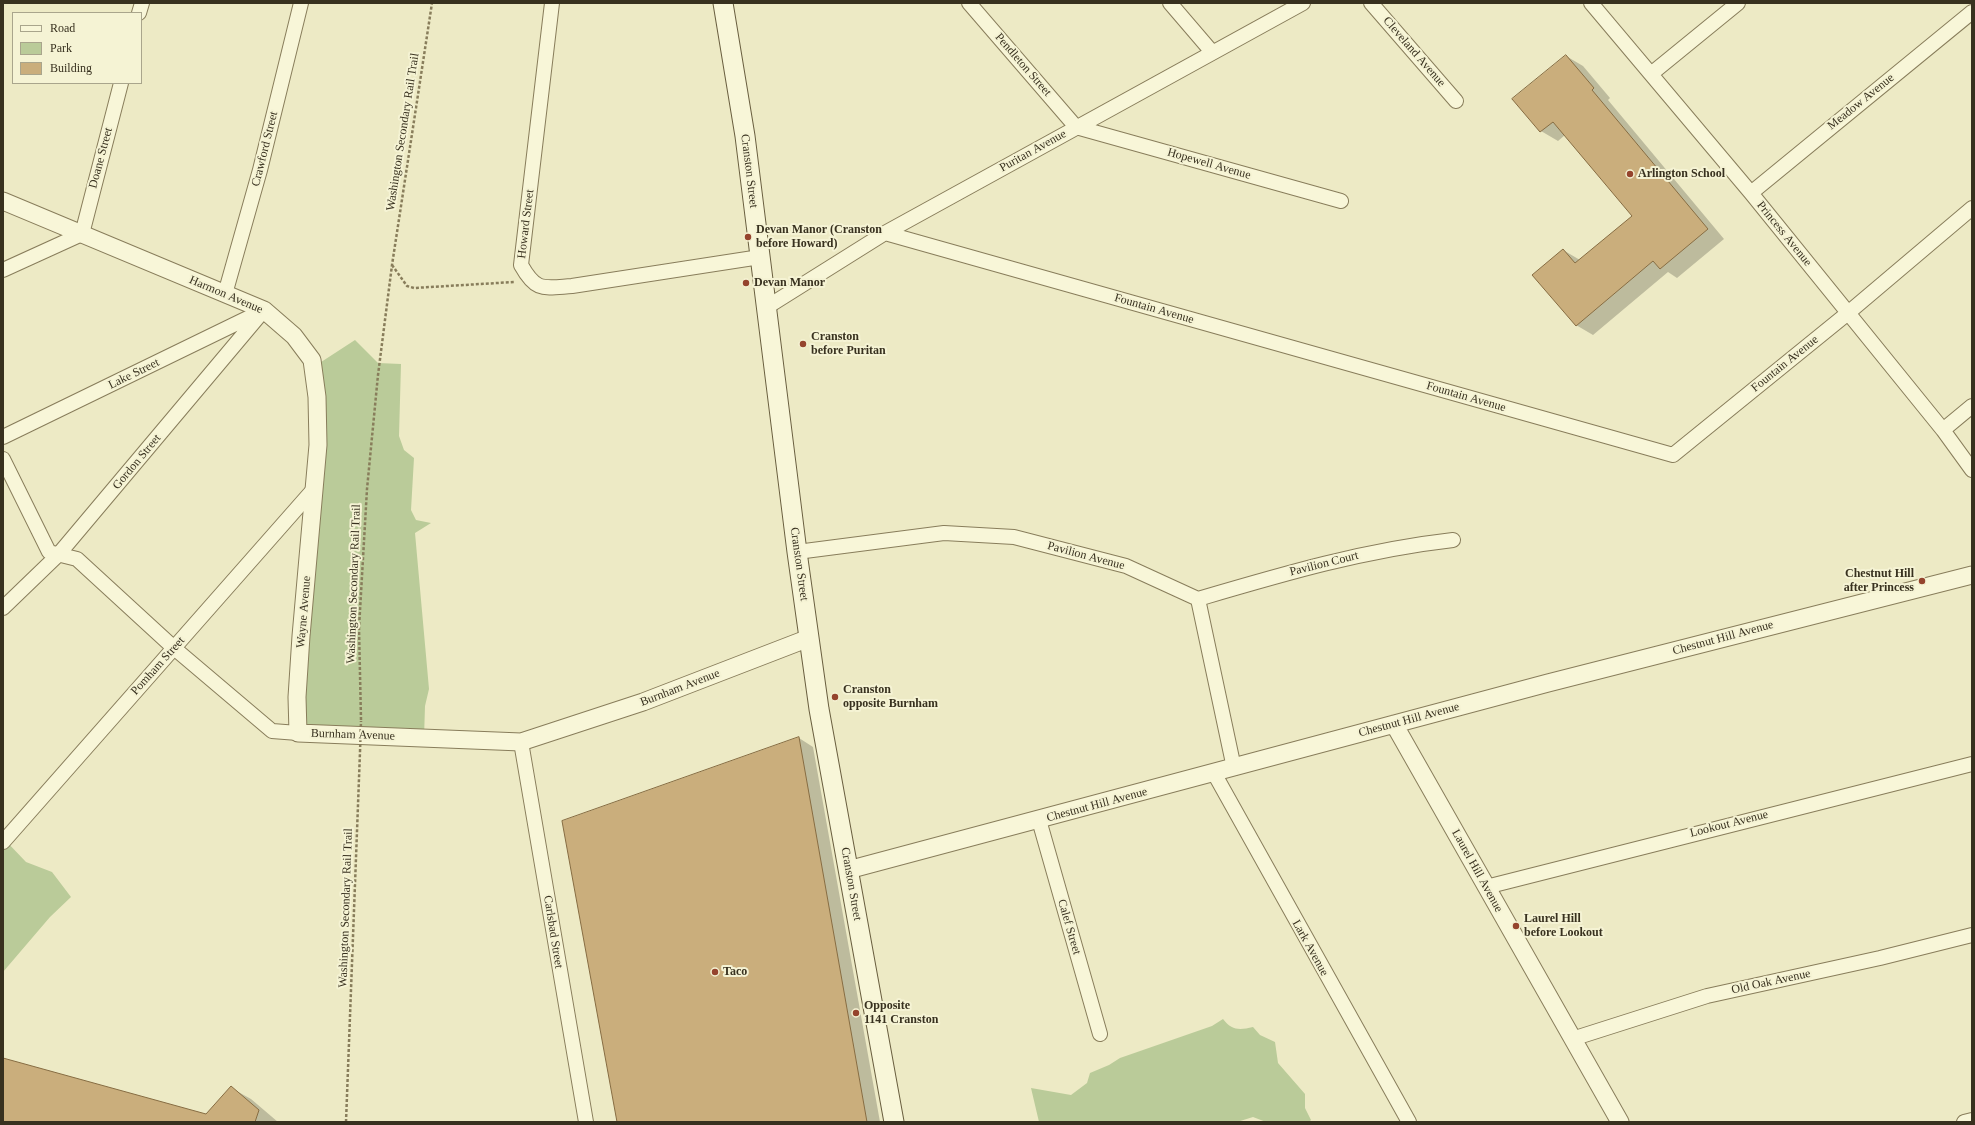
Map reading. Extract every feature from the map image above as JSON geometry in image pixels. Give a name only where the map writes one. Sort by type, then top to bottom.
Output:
[{"type":"main road","name":"Cranston Street","points":[[723,3],[745,136],[797,552],[819,709],[894,1122]]},
{"type":"street","name":"Crawford Street","points":[[225,294],[260,170],[301,3]]},
{"type":"street","name":"Howard Street","points":[[530,281],[521,266],[552,3]]},
{"type":"street","name":"Pendleton Street","points":[[969,3],[1076,126]]},
{"type":"street","points":[[1170,3],[1212,52]]},
{"type":"street","name":"Puritan Avenue","points":[[767,307],[885,233],[1076,126],[1304,3]]},
{"type":"street","name":"Cleveland Avenue","points":[[1371,3],[1456,102]]},
{"type":"street","name":"Princess Avenue","points":[[1591,3],[1751,193],[1943,430],[1972,470]]},
{"type":"street","points":[[1651,74],[1738,3]]},
{"type":"street","name":"Meadow Avenue","points":[[1751,193],[1972,12]]},
{"type":"street","name":"Doane Street","points":[[82,234],[121,84]]},
{"type":"street","name":"Hopewell Avenue","points":[[1076,126],[1341,201]]},
{"type":"street","name":"Harmon Avenue","points":[[3,201],[264,310],[294,336],[312,360],[317,397],[318,445],[313,490]]},
{"type":"street","name":"Fountain Avenue","points":[[885,233],[1673,455],[1848,313],[1972,208]]},
{"type":"street","points":[[3,270],[82,234]]},
{"type":"street","points":[[530,281],[546,288],[572,286],[760,257]]},
{"type":"street","name":"Lake Street","points":[[3,437],[264,310]]},
{"type":"street","name":"Gordon Street","points":[[3,608],[58,555],[264,310]]},
{"type":"street","points":[[1943,430],[1972,406]]},
{"type":"street","name":"Burnham Avenue","points":[[3,459],[49,552],[77,559],[174,648],[272,731],[521,742],[643,702],[809,638]]},
{"type":"street","name":"Pomham Street","points":[[3,842],[313,490]]},
{"type":"street","name":"Wayne Avenue","points":[[298,733],[298,682],[313,490]]},
{"type":"street","name":"Pavilion Avenue","points":[[797,552],[944,533],[1014,537],[1126,566],[1198,598]]},
{"type":"street","name":"Pavilion Court","points":[[1198,598],[1323,563],[1407,545],[1453,540]]},
{"type":"street","name":"Chestnut Hill Avenue","points":[[848,870],[1851,604],[1972,575]]},
{"type":"street","points":[[1198,598],[1234,768]]},
{"type":"street","name":"Laurel Hill Avenue","points":[[1394,724],[1620,1122]]},
{"type":"street","name":"Carlsbad Street","points":[[521,742],[586,1122]]},
{"type":"street","name":"Lookout Avenue","points":[[1486,887],[1972,764]]},
{"type":"street","name":"Lark Avenue","points":[[1214,773],[1409,1122]]},
{"type":"street","name":"Calef Street","points":[[1039,820],[1100,1034]]},
{"type":"street","name":"Old Oak Avenue","points":[[1572,1039],[1707,996],[1880,958],[1972,935]]},
{"type":"path","name":"Washington Secondary Rail Trail","points":[[346,1122],[361,721],[359,628],[367,489],[378,375],[392,265],[432,3]]},
{"type":"path","points":[[392,265],[407,286],[414,288],[530,281]]},
{"type":"green space","points":[[355,340],[378,363],[401,364],[399,436],[404,450],[414,458],[411,510],[416,520],[431,523],[415,533],[429,689],[425,706],[424,738],[301,735],[315,366]]},
{"type":"green space","points":[[5,840],[26,862],[52,872],[71,897],[50,917],[3,972],[3,842]]},
{"type":"green space","points":[[1223,1019],[1226,1023],[1236,1029],[1253,1027],[1260,1035],[1275,1042],[1278,1063],[1305,1094],[1305,1108],[1311,1120],[1309,1122],[1266,1122],[1253,1117],[1237,1122],[1039,1122],[1031,1088],[1071,1095],[1087,1083],[1090,1073],[1109,1065],[1120,1058],[1212,1026]]},
{"type":"building","name":"Arlington School","points":[[1566,55],[1594,88],[1592,90],[1708,229],[1660,269],[1653,261],[1576,326],[1532,275],[1563,249],[1575,263],[1632,216],[1553,122],[1540,132],[1512,99]]},
{"type":"building","name":"Taco","points":[[799,737],[867,1122],[617,1122],[562,821]]},
{"type":"building","points":[[3,1058],[206,1114],[231,1086],[259,1110],[255,1122],[3,1122]]},
{"type":"place","name":"Arlington School","points":[[1630,174]]},
{"type":"place","name":"Devan Manor (Cranston before Howard)","points":[[748,237]]},
{"type":"place","name":"Devan Manor","points":[[746,283]]},
{"type":"place","name":"Cranston before Puritan","points":[[803,344]]},
{"type":"place","name":"Chestnut Hill after Princess","points":[[1922,581]]},
{"type":"place","name":"Cranston opposite Burnham","points":[[835,697]]},
{"type":"place","name":"Laurel Hill before Lookout","points":[[1516,926]]},
{"type":"place","name":"Taco","points":[[715,972]]},
{"type":"place","name":"Opposite 1141 Cranston","points":[[856,1013]]}]
